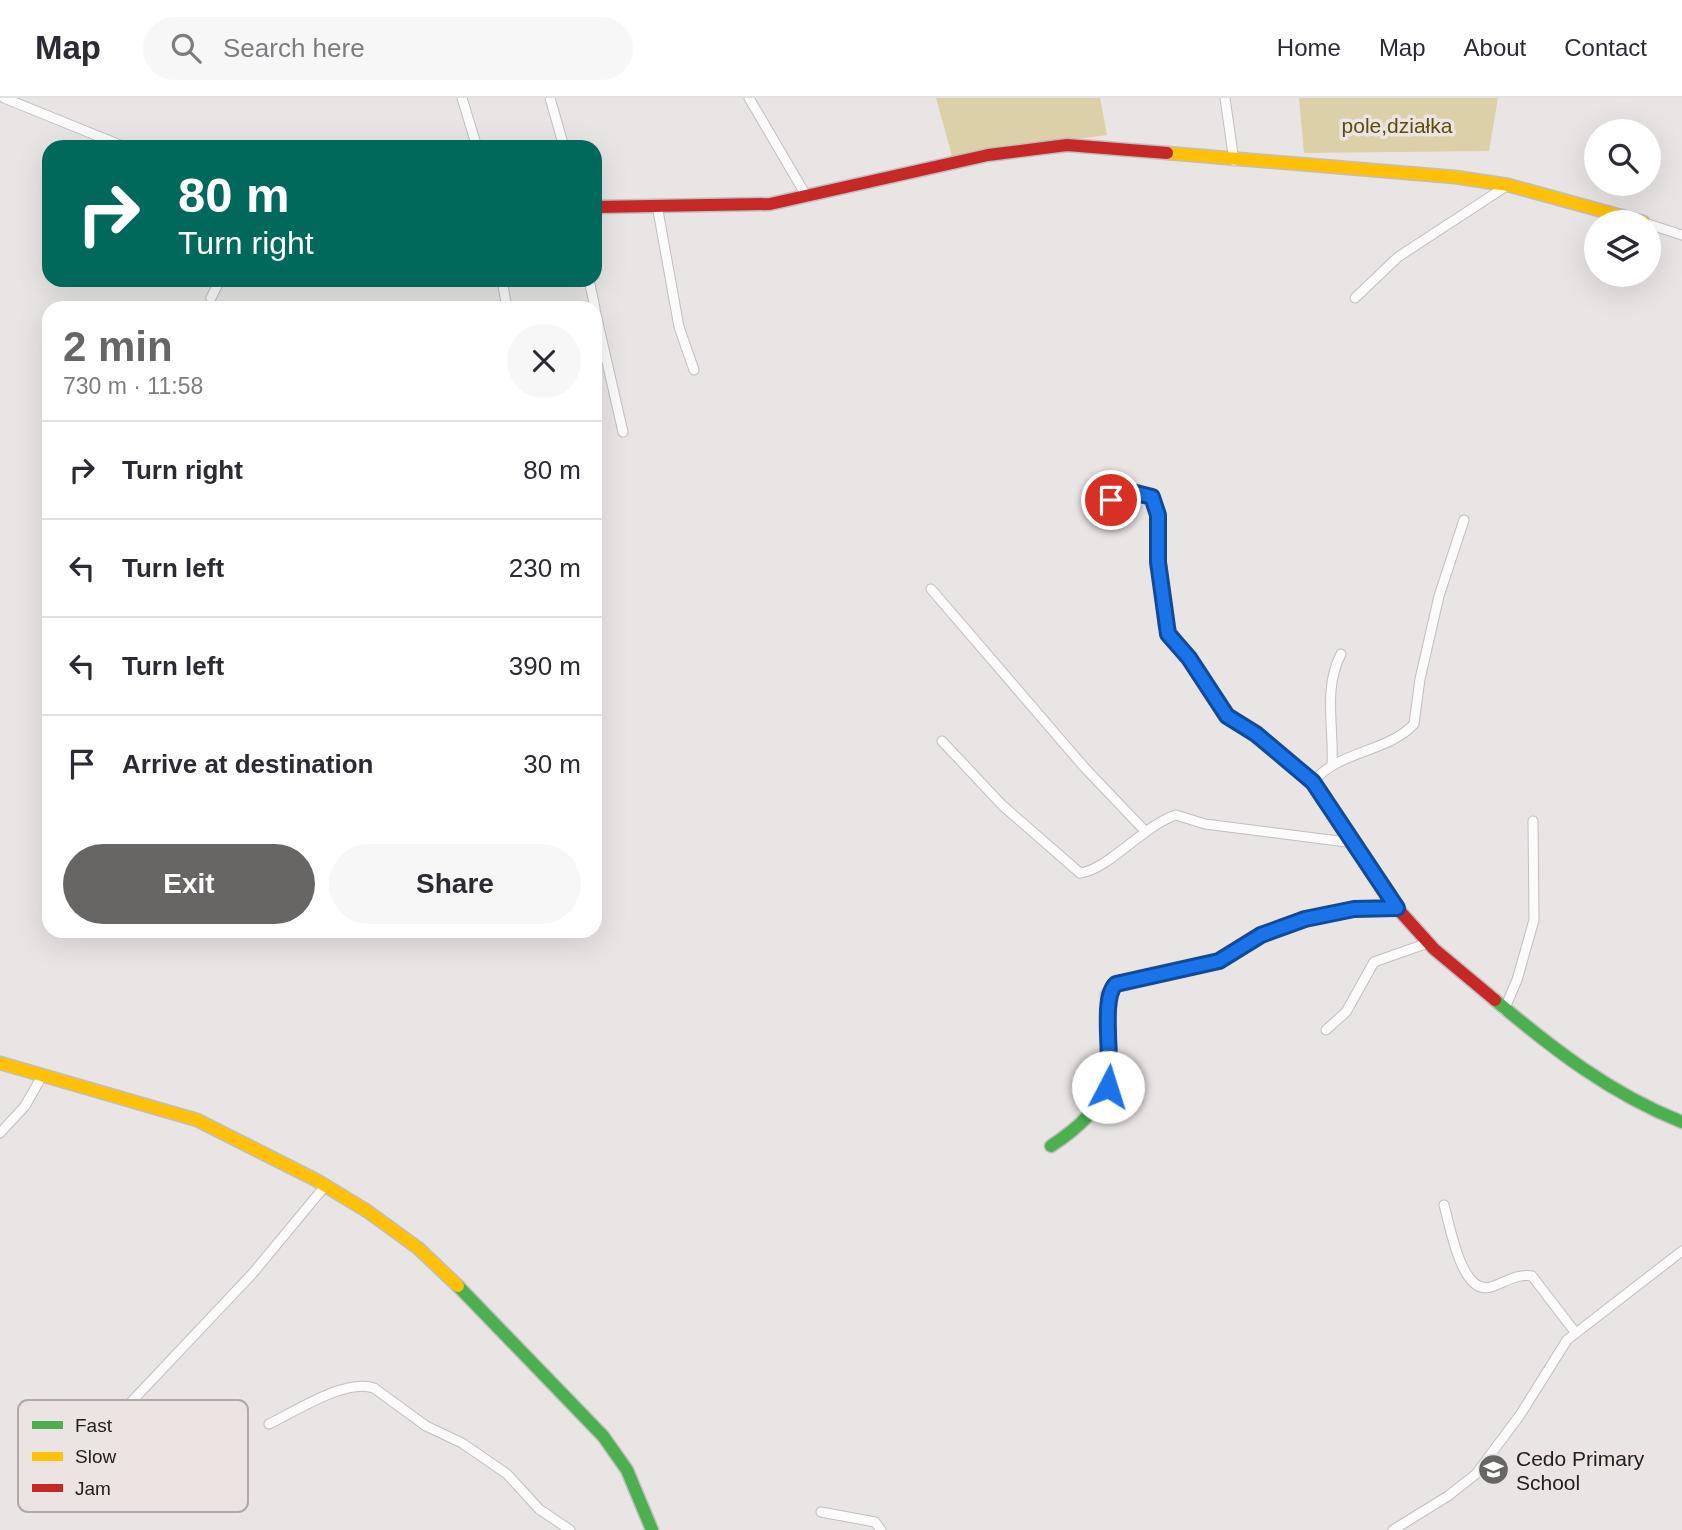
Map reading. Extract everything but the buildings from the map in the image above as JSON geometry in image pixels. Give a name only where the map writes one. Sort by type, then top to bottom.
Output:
[{"type":"street","points":[[4,98],[108,140]]},
{"type":"street","points":[[462,98],[475,140]]},
{"type":"street","points":[[550,98],[562,140]]},
{"type":"street","points":[[749,98],[807,197]]},
{"type":"street","points":[[1225,98],[1234,161]]},
{"type":"street","points":[[602,207],[770,204],[988,155],[1056,145],[1104,145],[1234,161],[1397,170],[1508,185],[1599,210]]},
{"type":"street","points":[[1355,298],[1398,257],[1508,185]]},
{"type":"street","points":[[657,205],[678,327],[694,370]]},
{"type":"street","points":[[1661,228],[1682,235]]},
{"type":"street","points":[[211,298],[216,287]]},
{"type":"street","points":[[602,340],[623,432]]},
{"type":"street","points":[[1111,500],[1132,492],[1152,497],[1158,515],[1158,562],[1168,634],[1189,658],[1227,716],[1256,734],[1313,782],[1397,908],[1428,943],[1560,1055],[1642,1106],[1682,1122]]},
{"type":"street","points":[[1313,782],[1332,764],[1396,736],[1414,723],[1420,679],[1439,596],[1464,520]]},
{"type":"street","points":[[931,589],[1084,768],[1145,831]]},
{"type":"street","points":[[1332,764],[1330,692],[1333,674],[1341,654]]},
{"type":"street","points":[[942,741],[1002,805],[1080,873],[1096,868],[1145,831],[1178,815],[1205,824],[1354,843]]},
{"type":"street","points":[[1504,1010],[1517,980],[1534,920],[1532,821]]},
{"type":"street","points":[[1051,1146],[1083,1125],[1108,1087],[1112,1068],[1107,995],[1116,984],[1219,961],[1261,935],[1305,919],[1354,909],[1397,908]]},
{"type":"street","points":[[1326,1030],[1346,1012],[1374,962],[1428,943]]},
{"type":"street","points":[[0,1063],[197,1120],[325,1186],[418,1248],[478,1305],[603,1436],[627,1470],[652,1530]]},
{"type":"street","points":[[0,1133],[25,1106],[42,1076]]},
{"type":"street","points":[[133,1400],[253,1273],[325,1186]]},
{"type":"street","points":[[1444,1205],[1456,1250],[1471,1282],[1478,1287],[1488,1288],[1520,1276],[1532,1276],[1576,1332]]},
{"type":"street","points":[[1393,1530],[1448,1496],[1476,1474],[1506,1436],[1560,1349],[1576,1332],[1682,1251]]},
{"type":"street","points":[[270,1424],[349,1387],[364,1384],[374,1388],[426,1426],[462,1443],[507,1474],[539,1509],[570,1530]]},
{"type":"street","points":[[821,1511],[875,1522],[881,1530]]},
{"type":"green space","points":[[936,98],[1100,98],[1107,135],[952,156]]},
{"type":"green space","name":"pole,działka","points":[[1299,98],[1498,98],[1489,151],[1304,153]]},
{"type":"traffic: fast","points":[[1051,1146],[1073,1130],[1100,1098],[1109,1064],[1107,995],[1116,984],[1214,962]]},
{"type":"traffic: fast","points":[[1495,1000],[1584,1069],[1631,1098],[1682,1122]]},
{"type":"traffic: fast","points":[[458,1286],[603,1436],[627,1470],[652,1530]]},
{"type":"traffic: slow","points":[[1167,153],[1455,177],[1508,185],[1599,210]]},
{"type":"traffic: slow","points":[[1111,500],[1132,492],[1151,497],[1158,515],[1158,562],[1165,625],[1227,716],[1270,746]]},
{"type":"traffic: slow","points":[[0,1063],[197,1120],[316,1180],[367,1211],[418,1248],[458,1286]]},
{"type":"traffic: jam","points":[[602,207],[770,204],[988,155],[1067,145],[1167,153]]},
{"type":"traffic: jam","points":[[1270,746],[1313,782],[1397,908],[1434,949],[1495,1000]]},
{"type":"traffic: jam","points":[[1214,962],[1232,954],[1260,935],[1293,922],[1345,911],[1397,908]]},
{"type":"place","name":"Cedo Primary School","points":[[1493,1470]]},
{"type":"route","points":[[1108,1087],[1112,1068],[1107,995],[1116,984],[1219,961],[1261,935],[1305,919],[1354,909],[1397,908],[1313,782],[1256,734],[1227,716],[1197,669],[1168,634],[1158,562],[1158,515],[1152,497],[1142,492],[1132,492],[1123,493],[1111,500]]}]
